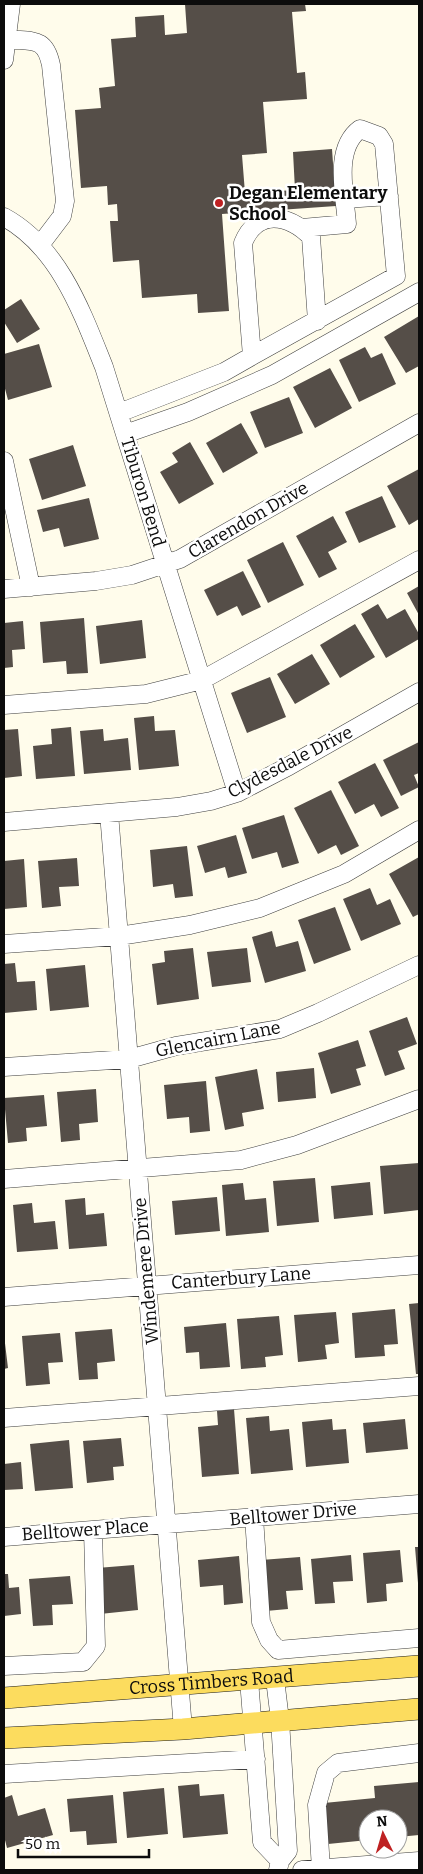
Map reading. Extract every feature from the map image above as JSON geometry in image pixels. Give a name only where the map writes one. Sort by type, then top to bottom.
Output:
[{"type":"main road","name":"Cross Timbers Road","points":[[4,1698],[275,1679],[419,1666]]},
{"type":"main road","points":[[4,1738],[183,1729],[252,1721],[419,1709]]},
{"type":"street","points":[[4,60],[11,4]]},
{"type":"street","points":[[7,39],[40,43],[48,50],[51,65],[66,201],[62,216],[40,245]]},
{"type":"street","points":[[119,413],[224,372],[396,276],[384,144],[379,136],[360,129],[351,136],[346,146],[344,159],[347,224],[302,228]]},
{"type":"street","points":[[345,200],[389,196]]},
{"type":"street","name":"Tiburon Bend","points":[[4,217],[21,226],[40,245],[62,275],[79,306],[104,368],[119,413],[237,793]]},
{"type":"street","points":[[252,356],[243,243],[249,230],[264,219],[286,219],[302,228],[311,237],[317,321]]},
{"type":"street","points":[[125,434],[188,412],[272,375],[419,292]]},
{"type":"street","name":"Clarendon Drive","points":[[4,589],[96,581],[132,575],[180,559],[419,423]]},
{"type":"street","points":[[4,462],[31,587]]},
{"type":"street","points":[[4,705],[146,694],[202,680],[419,560]]},
{"type":"street","name":"Clydesdale Drive","points":[[4,822],[177,807],[211,801],[237,793],[290,766],[419,692]]},
{"type":"street","name":"Windemere Drive","points":[[109,813],[183,1729]]},
{"type":"street","points":[[4,944],[119,936],[190,924],[260,908],[344,874],[419,830]]},
{"type":"street","name":"Glencairn Lane","points":[[4,1067],[129,1059],[176,1046],[280,1028],[326,1009],[419,965]]},
{"type":"street","points":[[4,1179],[241,1160],[297,1144],[419,1099]]},
{"type":"street","name":"Canterbury Lane","points":[[4,1297],[419,1264]]},
{"type":"street","points":[[4,1418],[419,1386]]},
{"type":"street","name":"Belltower Drive","points":[[166,1524],[419,1504]]},
{"type":"street","points":[[254,1517],[261,1622],[269,1640],[278,1650],[419,1638]]},
{"type":"street","name":"Belltower Place","points":[[4,1537],[166,1524]]},
{"type":"street","points":[[4,1666],[83,1662],[96,1646],[93,1530]]},
{"type":"street","points":[[249,1680],[262,1842],[279,1865],[288,1851],[280,1720],[275,1679]]},
{"type":"street","points":[[321,1869],[317,1805],[326,1773],[338,1763],[419,1753]]},
{"type":"street","points":[[4,1774],[256,1759]]},
{"type":"street","points":[[302,1870],[419,1861]]},
{"type":"building","points":[[185,4],[305,4],[306,11],[292,12],[297,73],[305,72],[307,99],[263,102],[267,153],[242,155],[245,193],[295,190],[293,152],[332,149],[336,206],[222,214],[229,311],[198,313],[197,294],[142,298],[139,260],[113,262],[110,221],[118,221],[117,204],[108,205],[107,186],[81,188],[75,110],[101,108],[99,88],[115,86],[111,39],[136,37],[135,17],[164,15],[165,35],[187,33]]},
{"type":"building","points":[[21,299],[40,329],[17,343],[4,322],[4,310]]},
{"type":"building","points":[[419,316],[419,366],[406,373],[384,337]]},
{"type":"building","points":[[39,344],[52,387],[8,400],[4,385],[4,354]]},
{"type":"building","points":[[365,347],[371,358],[382,353],[396,384],[359,402],[339,360]]},
{"type":"building","points":[[330,368],[352,408],[315,428],[293,387]]},
{"type":"building","points":[[289,397],[303,433],[265,448],[250,412]]},
{"type":"building","points":[[241,423],[258,453],[223,473],[206,443]]},
{"type":"building","points":[[190,442],[214,484],[179,504],[160,472],[178,462],[172,453]]},
{"type":"building","points":[[73,445],[86,486],[42,500],[29,459]]},
{"type":"building","points":[[419,469],[419,519],[409,525],[387,486]]},
{"type":"building","points":[[382,496],[396,527],[359,543],[345,512]]},
{"type":"building","points":[[89,498],[99,539],[64,547],[59,528],[43,532],[37,510]]},
{"type":"building","points":[[333,516],[347,542],[328,552],[337,569],[319,578],[296,536]]},
{"type":"building","points":[[283,542],[304,585],[268,603],[247,560]]},
{"type":"building","points":[[243,571],[261,607],[242,616],[237,606],[217,616],[204,590]]},
{"type":"building","points":[[419,586],[419,615],[407,593]]},
{"type":"building","points":[[378,604],[387,619],[405,609],[419,634],[419,639],[386,658],[361,614]]},
{"type":"building","points":[[84,618],[88,673],[67,674],[66,661],[43,663],[40,622]]},
{"type":"building","points":[[142,620],[146,658],[100,664],[96,626]]},
{"type":"building","points":[[23,621],[25,649],[12,650],[13,667],[4,668],[4,623]]},
{"type":"building","points":[[355,624],[375,657],[340,678],[320,645]]},
{"type":"building","points":[[312,654],[330,684],[295,704],[277,674]]},
{"type":"building","points":[[270,677],[286,717],[247,733],[231,693]]},
{"type":"building","points":[[154,716],[155,731],[175,730],[179,766],[139,770],[134,718]]},
{"type":"building","points":[[71,727],[75,776],[36,779],[33,746],[52,744],[51,729]]},
{"type":"building","points":[[18,729],[22,776],[4,778],[4,730]]},
{"type":"building","points":[[103,729],[104,741],[128,738],[131,770],[84,774],[80,731]]},
{"type":"building","points":[[419,742],[419,773],[414,775],[419,787],[401,796],[383,760]]},
{"type":"building","points":[[375,763],[399,808],[381,817],[374,804],[355,814],[338,782]]},
{"type":"building","points":[[331,790],[359,846],[341,855],[336,845],[318,854],[294,808]]},
{"type":"building","points":[[284,815],[299,863],[282,868],[277,852],[252,859],[242,828]]},
{"type":"building","points":[[236,835],[247,873],[228,878],[225,867],[205,873],[197,846]]},
{"type":"building","points":[[187,846],[193,896],[175,898],[173,884],[153,887],[150,850]]},
{"type":"building","points":[[419,857],[419,914],[413,917],[389,874]]},
{"type":"building","points":[[77,858],[79,886],[59,887],[61,906],[42,908],[38,861]]},
{"type":"building","points":[[24,859],[27,907],[4,909],[4,861]]},
{"type":"building","points":[[370,888],[377,905],[390,899],[401,924],[361,941],[343,899]]},
{"type":"building","points":[[335,907],[351,950],[314,964],[298,920]]},
{"type":"building","points":[[272,931],[276,947],[298,941],[306,971],[265,983],[252,937]]},
{"type":"building","points":[[193,948],[199,999],[157,1005],[152,964],[165,962],[164,951]]},
{"type":"building","points":[[247,948],[251,982],[212,987],[207,952]]},
{"type":"building","points":[[15,963],[17,982],[35,981],[37,1010],[4,1013],[4,964]]},
{"type":"building","points":[[85,965],[89,1007],[50,1011],[46,969]]},
{"type":"building","points":[[407,1017],[417,1044],[398,1051],[405,1069],[385,1076],[369,1031]]},
{"type":"building","points":[[358,1040],[366,1066],[356,1069],[361,1085],[331,1094],[318,1053]]},
{"type":"building","points":[[314,1068],[316,1098],[278,1102],[276,1072]]},
{"type":"building","points":[[257,1069],[264,1109],[242,1113],[244,1126],[225,1130],[215,1077]]},
{"type":"building","points":[[206,1081],[210,1131],[190,1133],[189,1117],[167,1119],[164,1085]]},
{"type":"building","points":[[96,1089],[98,1122],[79,1124],[80,1140],[61,1142],[57,1092]]},
{"type":"building","points":[[44,1095],[47,1126],[26,1128],[27,1141],[8,1143],[4,1098]]},
{"type":"building","points":[[419,1163],[419,1210],[384,1214],[380,1166]]},
{"type":"building","points":[[315,1178],[319,1222],[277,1226],[273,1181]]},
{"type":"building","points":[[370,1182],[373,1215],[334,1219],[331,1186]]},
{"type":"building","points":[[243,1183],[245,1200],[266,1198],[269,1232],[226,1236],[222,1185]]},
{"type":"building","points":[[217,1197],[220,1231],[175,1235],[172,1201]]},
{"type":"building","points":[[85,1198],[86,1215],[104,1213],[107,1246],[69,1249],[65,1200]]},
{"type":"building","points":[[32,1203],[34,1223],[55,1221],[58,1249],[17,1252],[13,1205]]},
{"type":"building","points":[[419,1303],[419,1374],[416,1374],[409,1304]]},
{"type":"building","points":[[395,1309],[398,1344],[384,1345],[385,1356],[355,1358],[352,1313]]},
{"type":"building","points":[[336,1312],[339,1343],[325,1345],[327,1359],[298,1362],[294,1315]]},
{"type":"building","points":[[279,1316],[283,1355],[265,1357],[266,1367],[241,1369],[237,1319]]},
{"type":"building","points":[[226,1323],[230,1367],[200,1369],[199,1352],[186,1353],[184,1327]]},
{"type":"building","points":[[112,1329],[115,1361],[97,1363],[98,1379],[79,1380],[75,1332]]},
{"type":"building","points":[[60,1333],[63,1362],[48,1363],[50,1384],[26,1386],[22,1336]]},
{"type":"building","points":[[4,1335],[8,1368],[4,1369]]},
{"type":"building","points":[[234,1409],[239,1474],[202,1477],[198,1427],[218,1425],[217,1411]]},
{"type":"building","points":[[269,1416],[270,1431],[289,1429],[293,1470],[251,1474],[246,1418]]},
{"type":"building","points":[[332,1419],[333,1430],[346,1429],[349,1463],[306,1467],[302,1422]]},
{"type":"building","points":[[405,1419],[408,1449],[366,1453],[363,1423]]},
{"type":"building","points":[[121,1438],[124,1466],[113,1467],[114,1480],[87,1483],[83,1441]]},
{"type":"building","points":[[69,1440],[73,1488],[35,1491],[30,1444]]},
{"type":"building","points":[[21,1462],[23,1489],[4,1490],[4,1464]]},
{"type":"building","points":[[415,1547],[419,1547],[419,1583],[418,1583]]},
{"type":"building","points":[[400,1550],[403,1582],[386,1584],[387,1601],[367,1603],[363,1553]]},
{"type":"building","points":[[351,1555],[353,1581],[333,1582],[335,1603],[315,1604],[311,1559]]},
{"type":"building","points":[[239,1556],[243,1603],[224,1605],[223,1585],[200,1587],[198,1560]]},
{"type":"building","points":[[300,1557],[303,1590],[286,1591],[288,1609],[266,1611],[261,1560]]},
{"type":"building","points":[[134,1565],[138,1610],[100,1614],[97,1568]]},
{"type":"building","points":[[4,1574],[8,1574],[9,1588],[19,1587],[21,1614],[4,1616]]},
{"type":"building","points":[[70,1576],[73,1604],[52,1605],[53,1625],[33,1626],[29,1579]]},
{"type":"building","points":[[419,1782],[419,1835],[408,1836],[408,1809],[358,1809],[358,1841],[328,1844],[324,1803],[375,1798],[374,1786]]},
{"type":"building","points":[[199,1784],[200,1796],[224,1794],[228,1834],[183,1838],[178,1786]]},
{"type":"building","points":[[164,1788],[168,1834],[127,1838],[123,1792]]},
{"type":"building","points":[[12,1795],[18,1816],[45,1808],[53,1835],[7,1848],[4,1836],[4,1798]]},
{"type":"building","points":[[113,1795],[117,1843],[87,1845],[86,1831],[70,1832],[67,1799]]},
{"type":"place","name":"Degan Elementary School","points":[[219,203]]}]
